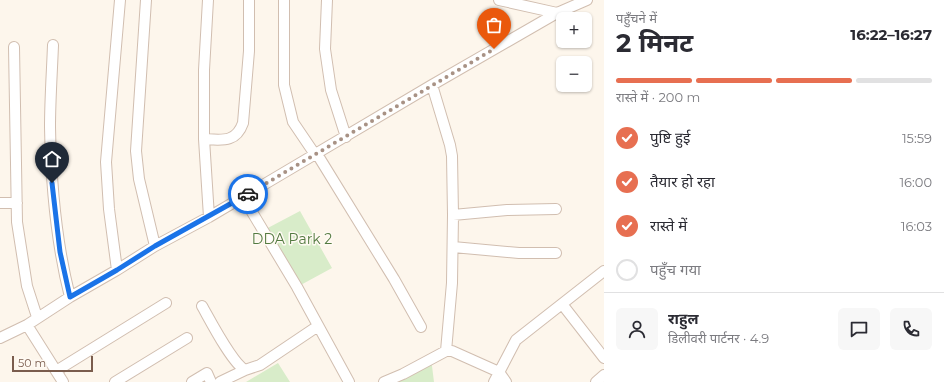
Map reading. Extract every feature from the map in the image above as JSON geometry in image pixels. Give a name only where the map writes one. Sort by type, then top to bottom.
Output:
[{"type":"street","points":[[117,270],[109,209],[106,162],[120,0]]},
{"type":"street","points":[[146,0],[136,151],[139,179],[155,246]]},
{"type":"street","points":[[208,0],[204,70],[204,140],[209,217]]},
{"type":"street","points":[[204,140],[229,139],[240,131],[243,123],[249,51],[249,0]]},
{"type":"street","points":[[284,0],[284,85],[293,122],[314,154],[316,154],[394,279],[421,327]]},
{"type":"street","points":[[327,0],[325,49],[331,90],[346,137]]},
{"type":"street","points":[[499,0],[556,13]]},
{"type":"street","points":[[559,12],[587,0]]},
{"type":"street","points":[[0,338],[27,325],[37,317],[155,246],[209,217],[556,14]]},
{"type":"street","points":[[53,45],[50,127],[53,197],[62,266],[70,297]]},
{"type":"street","points":[[14,47],[17,222],[27,286],[37,317]]},
{"type":"street","points":[[432,85],[450,145],[453,246],[452,283],[446,351]]},
{"type":"street","points":[[243,197],[298,287],[349,382]]},
{"type":"street","points":[[0,203],[17,203]]},
{"type":"street","points":[[453,215],[506,210],[556,209]]},
{"type":"street","points":[[453,246],[519,254],[556,252]]},
{"type":"street","points":[[494,382],[516,340],[604,271]]},
{"type":"street","points":[[56,371],[166,303]]},
{"type":"street","points":[[562,304],[604,358]]},
{"type":"street","points":[[202,306],[240,367],[245,370]]},
{"type":"street","points":[[27,325],[63,382]]},
{"type":"street","points":[[220,382],[260,364],[318,326]]},
{"type":"street","points":[[115,382],[187,338]]},
{"type":"street","points":[[384,382],[403,374],[446,351],[452,351],[499,372],[506,382]]},
{"type":"street","points":[[192,382],[207,373],[211,382]]},
{"type":"street","points":[[596,382],[604,375]]},
{"type":"green space","name":"DDA Park 2","points":[[300,211],[332,268],[297,287],[264,230]]},
{"type":"green space","points":[[431,358],[434,382],[382,382]]},
{"type":"green space","points":[[278,363],[290,382],[246,382]]},
{"type":"way so far","points":[[248,194],[494,49]]},
{"type":"route","points":[[52,183],[62,266],[70,297],[155,246],[248,194]]}]
